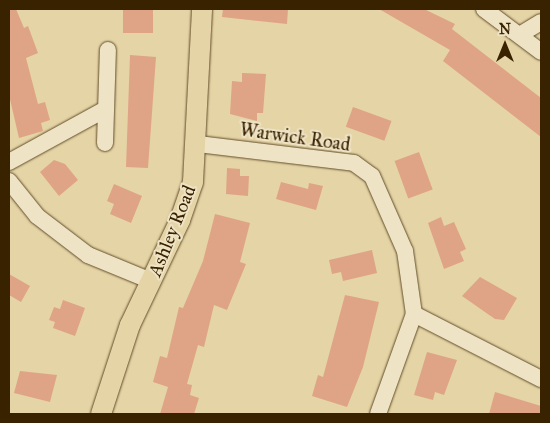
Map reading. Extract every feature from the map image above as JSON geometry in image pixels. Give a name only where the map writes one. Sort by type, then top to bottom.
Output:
[{"type":"main road","name":"Ashley Road","points":[[101,414],[130,325],[180,220],[198,144],[202,9]]},
{"type":"street","points":[[484,9],[521,34],[541,52]]},
{"type":"street","points":[[521,34],[541,22]]},
{"type":"street","points":[[105,143],[104,110],[108,50]]},
{"type":"street","points":[[9,162],[104,110]]},
{"type":"street","name":"Warwick Road","points":[[198,144],[354,162],[372,176],[405,251],[414,314],[378,414]]},
{"type":"street","points":[[9,181],[37,216],[88,256],[151,281]]},
{"type":"street","points":[[414,314],[541,379]]},
{"type":"building","points":[[9,9],[16,9],[24,28],[28,26],[38,53],[26,58],[38,104],[45,102],[50,120],[41,123],[43,131],[19,138],[9,95]]},
{"type":"building","points":[[123,9],[153,9],[153,33],[123,33]]},
{"type":"building","points":[[223,9],[288,9],[287,24],[222,17]]},
{"type":"building","points":[[379,9],[424,9],[455,24],[452,29],[541,98],[541,137],[443,61],[450,50]]},
{"type":"building","points":[[130,55],[156,57],[148,168],[126,167]]},
{"type":"building","points":[[242,73],[266,74],[263,113],[257,113],[257,121],[230,114],[232,81],[242,82]]},
{"type":"building","points":[[353,107],[392,121],[384,141],[346,127]]},
{"type":"building","points":[[419,152],[433,190],[408,198],[395,161]]},
{"type":"building","points":[[54,160],[65,164],[78,180],[59,196],[40,172]]},
{"type":"building","points":[[227,168],[240,169],[240,176],[249,176],[248,196],[226,194]]},
{"type":"building","points":[[281,182],[308,189],[309,183],[323,186],[316,210],[276,199]]},
{"type":"building","points":[[114,184],[142,196],[131,223],[110,214],[114,204],[107,201]]},
{"type":"building","points":[[215,214],[250,223],[240,262],[246,264],[227,310],[214,305],[204,347],[198,345],[187,384],[192,385],[190,395],[199,398],[194,414],[160,414],[168,387],[153,382],[160,356],[167,358],[179,307],[183,308],[203,261]]},
{"type":"building","points":[[441,217],[444,226],[454,222],[466,249],[460,252],[464,261],[444,269],[428,223]]},
{"type":"building","points":[[372,250],[377,273],[343,281],[341,272],[332,274],[329,260]]},
{"type":"building","points":[[9,274],[30,286],[21,302],[9,295]]},
{"type":"building","points":[[480,277],[517,298],[504,320],[495,319],[462,296]]},
{"type":"building","points":[[345,295],[379,302],[363,367],[347,407],[312,396],[318,375],[323,377]]},
{"type":"building","points":[[63,300],[85,308],[75,336],[53,328],[55,322],[49,320],[54,307],[60,309]]},
{"type":"building","points":[[427,352],[457,360],[444,395],[435,392],[433,400],[414,395]]},
{"type":"building","points":[[20,371],[57,375],[50,402],[14,393]]},
{"type":"building","points":[[495,392],[541,406],[541,414],[489,414]]}]
